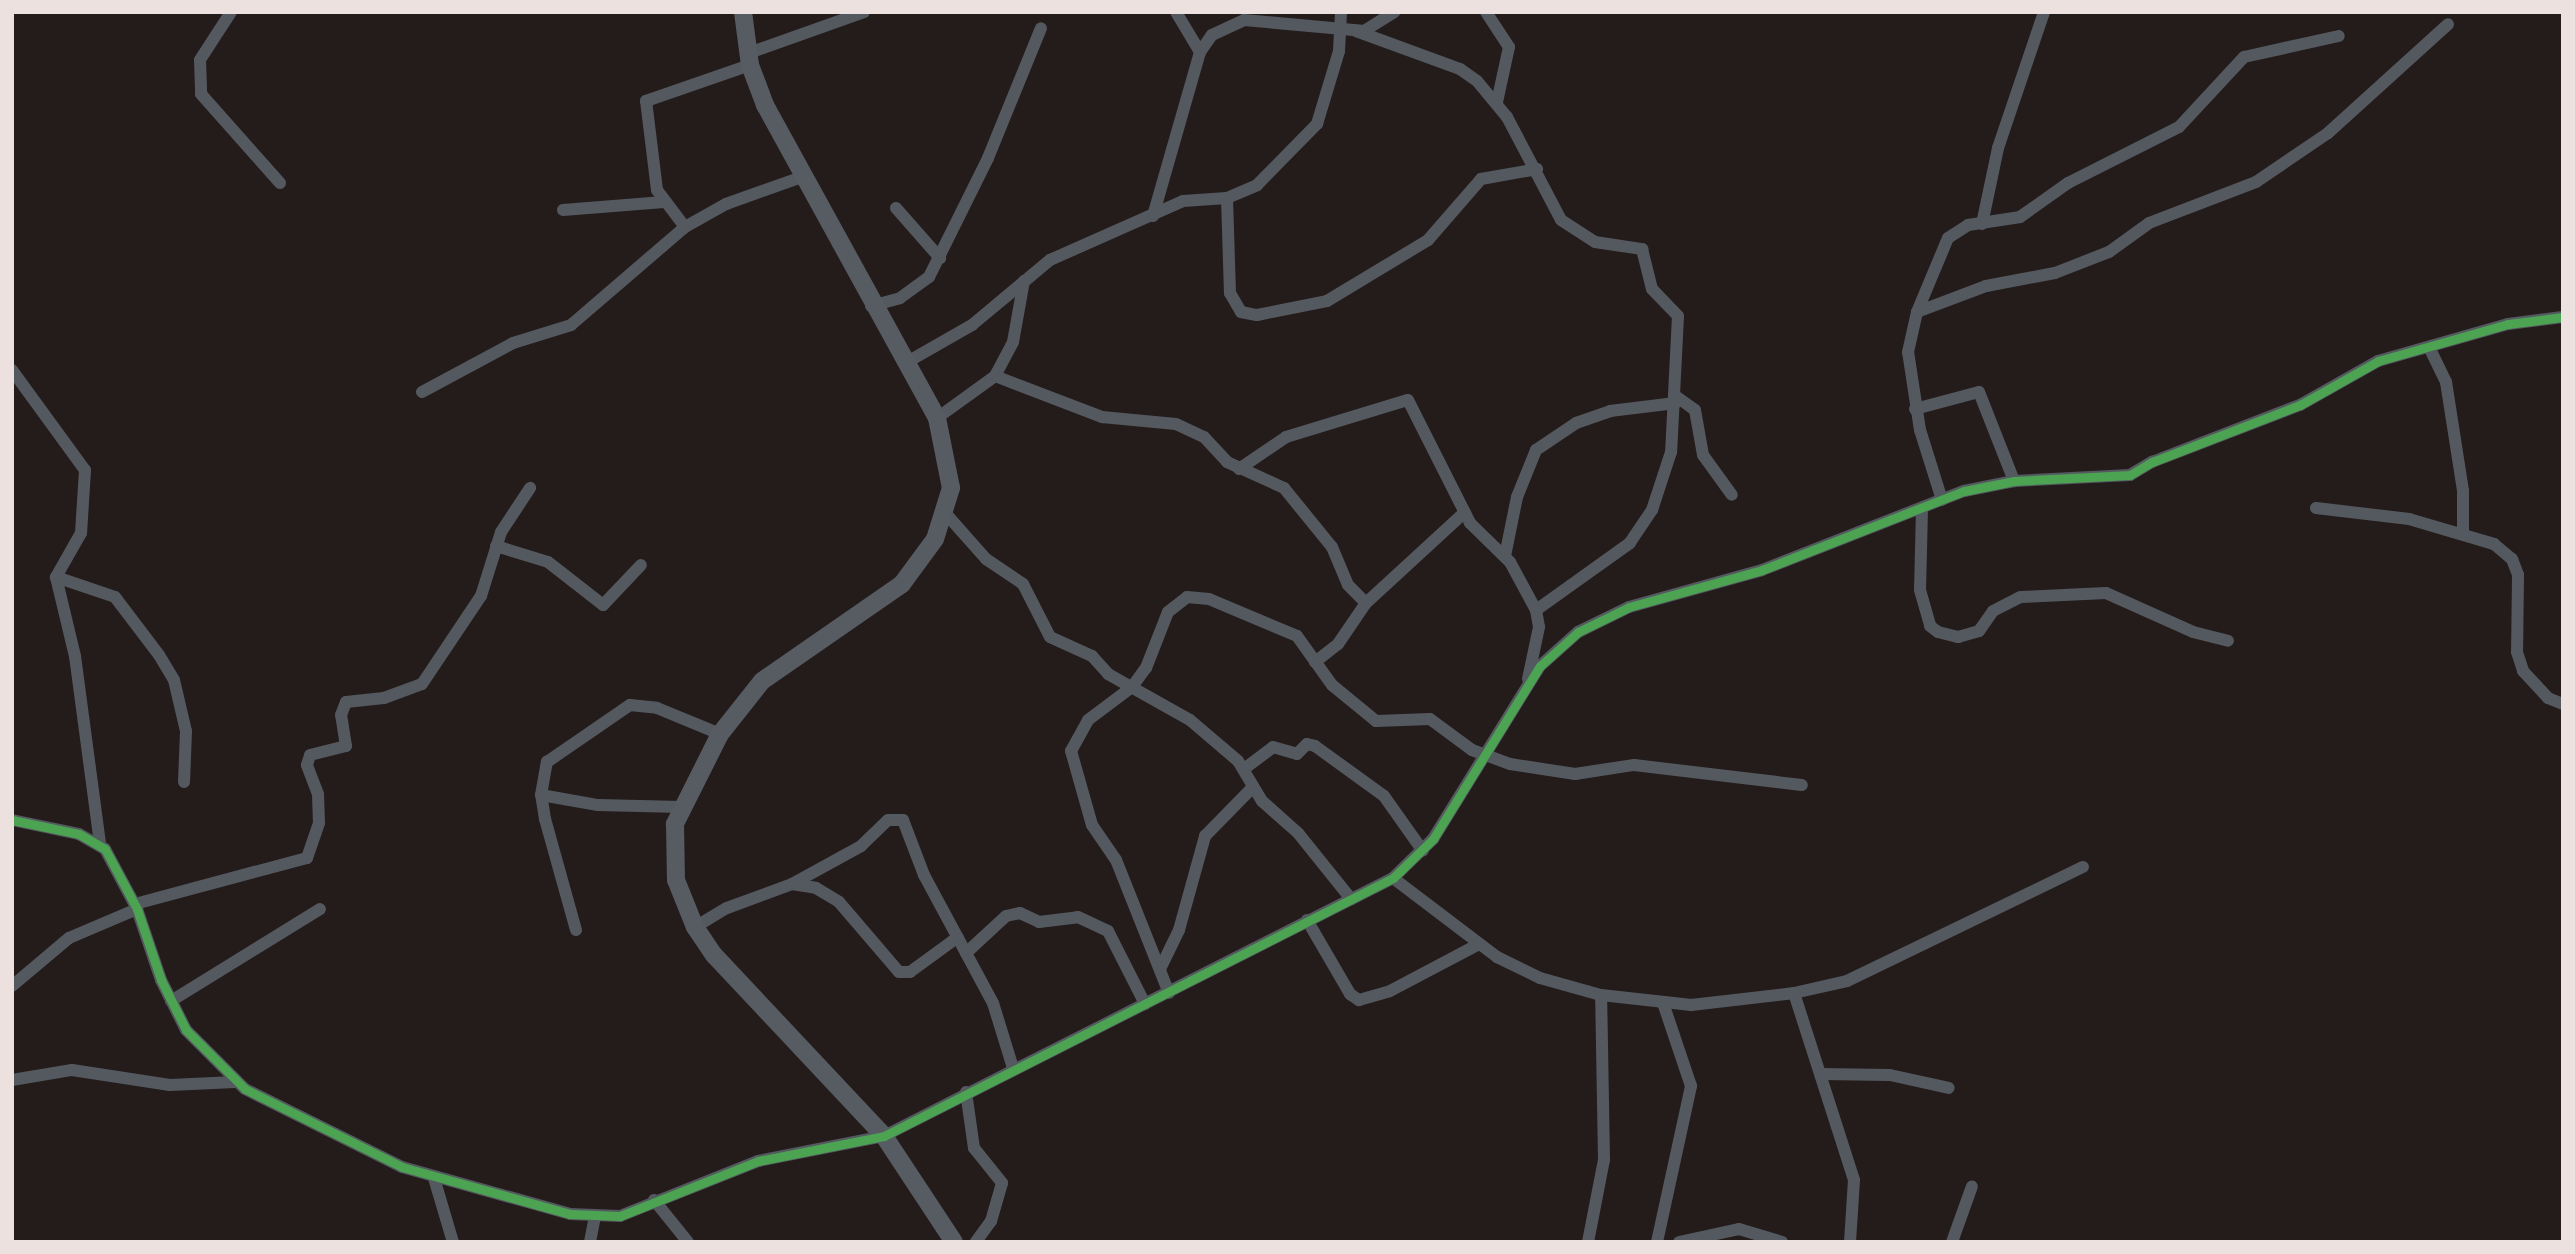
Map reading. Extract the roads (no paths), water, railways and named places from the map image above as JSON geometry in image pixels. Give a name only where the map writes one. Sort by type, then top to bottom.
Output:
[{"type":"main road","points":[[743,12],[749,59],[802,177],[871,306],[909,361],[937,418],[950,462],[947,515],[902,584],[762,681],[720,734],[681,807],[673,859],[695,927],[750,999],[884,1136],[954,1242]]},
{"type":"street","points":[[230,12],[200,60],[201,94],[280,183]]},
{"type":"street","points":[[685,228],[664,202],[654,177],[646,101],[863,12]]},
{"type":"street","points":[[1176,12],[1200,52]]},
{"type":"street","points":[[909,361],[972,325],[1050,260],[1202,197],[1227,198],[1257,185],[1317,124],[1342,32],[1340,12]]},
{"type":"street","points":[[1153,216],[1200,52],[1222,29],[1244,20],[1342,32],[1356,31],[1372,28],[1395,12]]},
{"type":"street","points":[[1486,12],[1509,47],[1497,102]]},
{"type":"street","points":[[1982,224],[2001,137],[2044,12]]},
{"type":"street","points":[[1917,312],[1986,286],[2055,274],[2109,251],[2149,223],[2256,181],[2328,133],[2448,24]]},
{"type":"street","points":[[871,306],[923,285],[940,258],[1041,28]]},
{"type":"street","points":[[1356,31],[1460,69],[1497,102],[1537,169],[1546,198],[1570,228],[1606,246],[1642,249],[1652,289],[1678,316],[1676,400],[1671,452],[1643,528],[1536,610]]},
{"type":"street","points":[[1942,500],[1915,410],[1908,352],[1917,312],[1948,238],[1957,229],[2020,217],[2068,183],[2179,127],[2244,57],[2339,36]]},
{"type":"street","points":[[1227,198],[1230,293],[1241,312],[1257,315],[1327,301],[1428,240],[1481,179],[1537,169]]},
{"type":"street","points":[[422,392],[513,343],[571,325],[685,228],[726,204],[802,177]]},
{"type":"street","points":[[563,209],[664,202]]},
{"type":"street","points":[[896,208],[940,258]]},
{"type":"street","points":[[937,418],[995,376],[1013,342],[1024,281]]},
{"type":"street","points":[[1527,682],[1578,632],[1629,607],[1762,570],[1942,500],[2014,481],[2130,475],[2152,462],[2300,405],[2378,362],[2508,324],[2563,317]]},
{"type":"street","points":[[2429,347],[2446,382],[2463,491],[2463,533]]},
{"type":"street","points":[[12,370],[85,470],[81,533],[56,577],[75,656],[100,843],[136,907],[171,1002],[199,1047],[235,1082],[329,1135],[434,1178],[595,1217],[620,1216],[654,1200],[758,1161],[884,1136],[1013,1068],[1169,993],[1393,878],[1423,851],[1487,755],[1527,682],[1539,627],[1536,610],[1504,556],[1465,512],[1408,400],[1286,438],[1238,469]]},
{"type":"street","points":[[995,376],[1102,417],[1186,428],[1238,469],[1284,488],[1332,547],[1348,585],[1366,603]]},
{"type":"street","points":[[1915,410],[1979,392],[2014,481]]},
{"type":"street","points":[[1504,556],[1517,497],[1536,450],[1576,423],[1610,411],[1676,400],[1695,410],[1703,455],[1732,495]]},
{"type":"street","points":[[12,986],[69,938],[136,907],[307,858],[319,823],[318,794],[307,765],[310,755],[346,746],[341,715],[346,702],[384,698],[422,684],[481,596],[495,546],[530,488]]},
{"type":"street","points":[[2316,508],[2409,519],[2494,544],[2512,559],[2518,575],[2517,652],[2523,671],[2547,698],[2563,705]]},
{"type":"street","points":[[1922,509],[1920,590],[1930,626],[1938,632],[1958,637],[1979,631],[2000,605],[2021,597],[2106,593],[2193,632],[2228,641]]},
{"type":"street","points":[[1315,662],[1338,644],[1366,603],[1465,512]]},
{"type":"street","points":[[947,515],[986,559],[1023,584],[1050,637],[1092,656],[1108,674],[1190,720],[1244,769],[1253,787],[1351,899]]},
{"type":"street","points":[[495,546],[548,562],[603,605],[641,565]]},
{"type":"street","points":[[56,577],[115,597],[159,655],[174,680],[186,731],[184,782]]},
{"type":"street","points":[[1169,993],[1116,860],[1092,825],[1071,751],[1088,720],[1132,687],[1151,660],[1168,612],[1187,597],[1209,599],[1297,636],[1332,685],[1376,721],[1430,719],[1487,755],[1556,774],[1634,765],[1802,785]]},
{"type":"street","points":[[576,929],[541,796],[547,762],[554,754],[630,705],[657,708],[720,734]]},
{"type":"street","points":[[1244,769],[1273,747],[1297,754],[1307,744],[1315,746],[1384,796],[1423,851]]},
{"type":"street","points":[[1160,969],[1179,930],[1205,836],[1253,787]]},
{"type":"street","points":[[541,796],[598,805],[681,807]]},
{"type":"street","points":[[695,927],[727,908],[792,884],[862,846],[898,817],[993,1003],[1013,1068]]},
{"type":"street","points":[[12,820],[100,843]]},
{"type":"street","points":[[1393,878],[1479,944],[1540,978],[1601,995],[1663,1003],[1794,993],[1847,981],[2084,867]]},
{"type":"street","points":[[792,884],[816,888],[839,902],[904,973],[958,937]]},
{"type":"street","points":[[171,1002],[320,909]]},
{"type":"street","points":[[966,953],[1006,916],[1020,913],[1039,922],[1078,917],[1108,931],[1145,1004]]},
{"type":"street","points":[[1307,920],[1350,994],[1359,1000],[1390,991],[1479,944]]},
{"type":"street","points":[[1794,993],[1854,1180],[1850,1242]]},
{"type":"street","points":[[1588,1242],[1604,1160],[1601,995]]},
{"type":"street","points":[[1657,1242],[1691,1086],[1663,1003]]},
{"type":"street","points":[[12,1080],[72,1070],[170,1085],[235,1082]]},
{"type":"street","points":[[1821,1074],[1890,1075],[1950,1088]]},
{"type":"street","points":[[966,1092],[974,1148],[1002,1183],[991,1221],[976,1242]]},
{"type":"street","points":[[434,1178],[453,1242]]},
{"type":"street","points":[[1952,1242],[1972,1186]]},
{"type":"street","points":[[654,1200],[688,1242]]},
{"type":"street","points":[[590,1242],[595,1217]]},
{"type":"street","points":[[1679,1242],[1739,1229],[1782,1242]]}]
